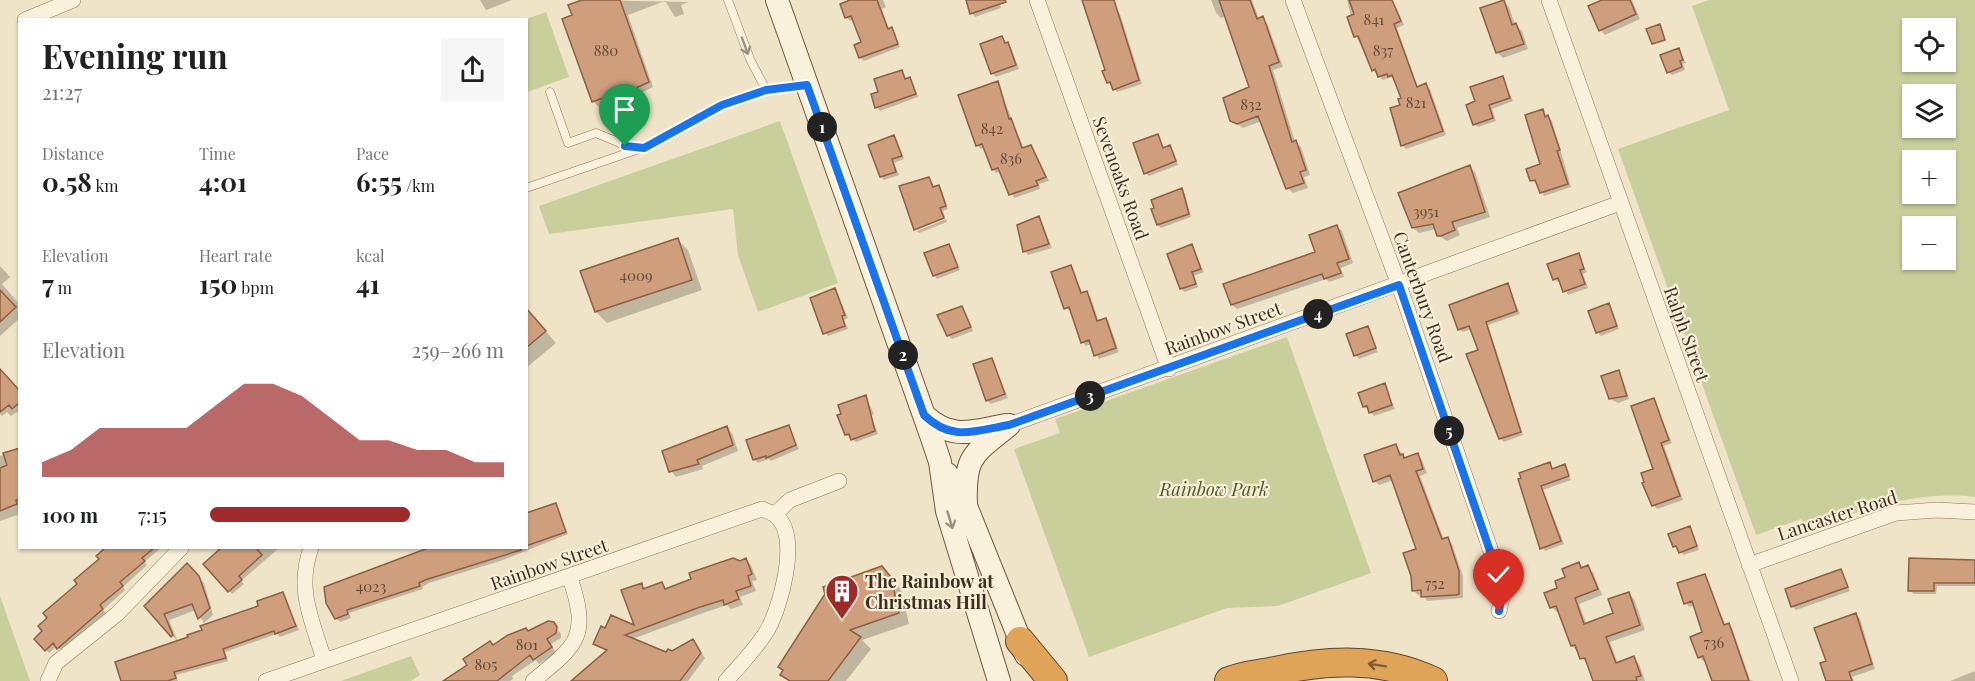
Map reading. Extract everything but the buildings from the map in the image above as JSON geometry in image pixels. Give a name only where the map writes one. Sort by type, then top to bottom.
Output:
[{"type":"highway","points":[[1020,641],[1053,681]]},
{"type":"highway","points":[[1244,679],[1310,663],[1348,661],[1397,668],[1433,681]]},
{"type":"main road","points":[[777,0],[940,462],[947,511],[999,681]]},
{"type":"main road","points":[[924,415],[937,427],[956,434],[1009,425]]},
{"type":"main road","points":[[966,506],[965,478],[970,458],[1009,425]]},
{"type":"main road","points":[[940,462],[966,506],[1036,681]]},
{"type":"street","points":[[30,18],[73,0]]},
{"type":"street","name":"Sevenoaks Road","points":[[1037,0],[1168,369]]},
{"type":"street","name":"Canterbury Road","points":[[1293,0],[1399,285],[1503,589],[1499,611]]},
{"type":"street","name":"Ralph Street","points":[[1549,0],[1791,681]]},
{"type":"street","name":"Rainbow Street","points":[[1009,425],[1620,203]]},
{"type":"street","points":[[726,681],[765,634],[778,609],[786,579],[786,539],[780,520],[775,514],[790,500],[839,481]]},
{"type":"street","name":"Rainbow Street","points":[[266,681],[570,578],[762,509],[775,514]]},
{"type":"street","name":"Lancaster Road","points":[[1749,565],[1896,513],[1937,510],[1975,512]]},
{"type":"street","points":[[48,681],[56,663],[117,614],[180,549]]},
{"type":"street","points":[[311,549],[305,564],[304,595],[324,660]]},
{"type":"street","points":[[533,681],[569,651],[577,638],[580,618],[570,578]]},
{"type":"lane","points":[[728,0],[750,59],[766,90]]},
{"type":"lane","points":[[528,188],[644,148],[722,105],[766,90],[807,85]]},
{"type":"lane","points":[[550,92],[568,143],[596,133],[625,146],[644,148]]},
{"type":"green space","points":[[1709,0],[1975,0],[1975,497],[1909,499],[1868,509],[1805,530],[1801,519],[1756,535],[1618,149],[1729,110],[1692,6]]},
{"type":"green space","points":[[546,12],[569,77],[528,92],[528,18]]},
{"type":"green space","points":[[780,121],[838,283],[758,312],[738,255],[733,209],[549,234],[539,206]]},
{"type":"green space","name":"Rainbow Park","points":[[1287,337],[1371,573],[1278,606],[1227,608],[1089,657],[1014,449],[1060,433],[1055,419]]},
{"type":"green space","points":[[0,596],[30,681],[0,681]]},
{"type":"green space","points":[[411,656],[420,675],[411,681],[341,681]]},
{"type":"place","name":"The Rainbow at Christmas Hill","points":[[842,620]]},
{"type":"route","points":[[625,146],[644,148],[722,105],[766,90],[807,85],[924,415],[937,427],[956,434],[1009,425],[1399,285],[1503,589],[1499,611]]}]
